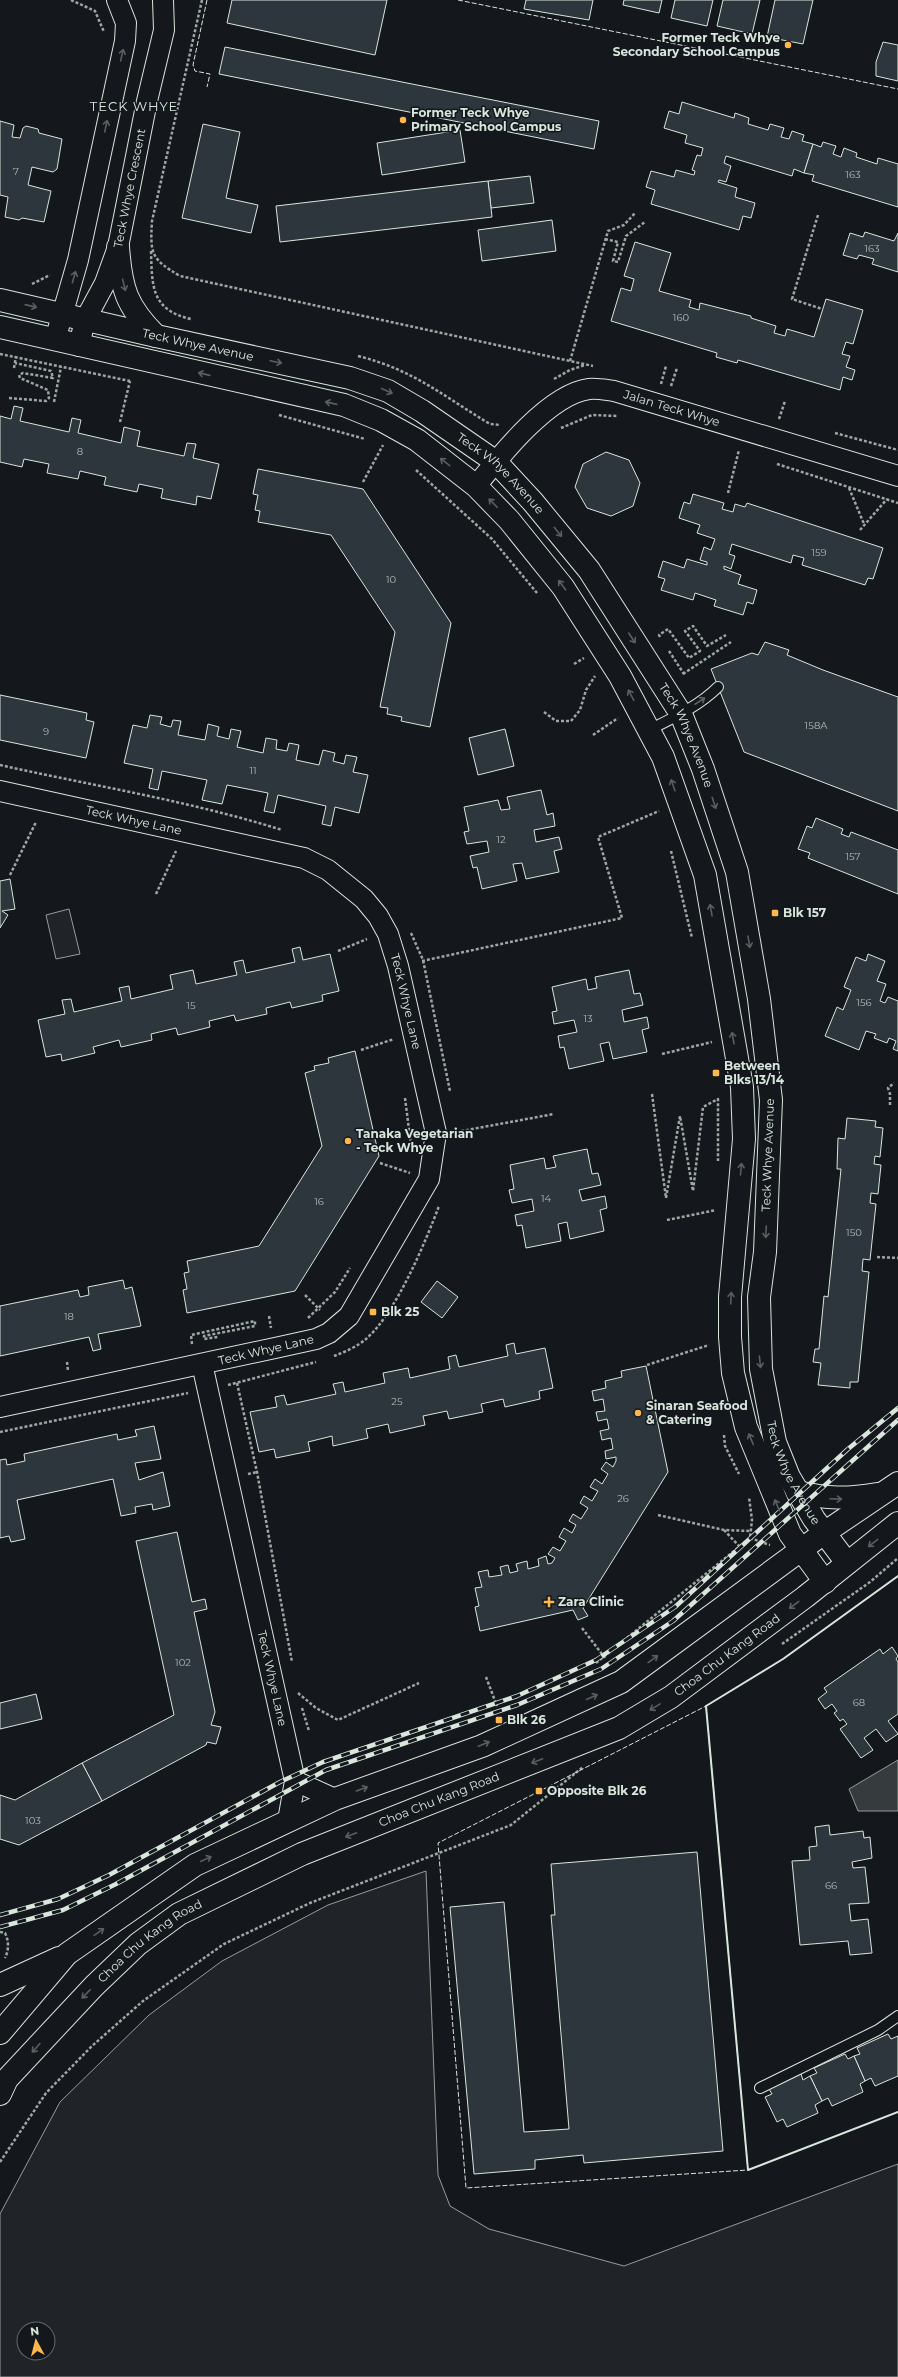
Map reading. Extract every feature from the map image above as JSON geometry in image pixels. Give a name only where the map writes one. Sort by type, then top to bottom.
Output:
[{"type":"main road","points":[[118,247],[120,270],[127,300],[138,318],[156,336]]},
{"type":"main road","name":"Teck Whye Avenue","points":[[0,300],[156,336],[350,378],[388,391],[496,462],[533,502],[589,570],[681,714],[704,769],[737,872],[759,1000],[771,1100],[764,1252],[759,1298],[759,1351],[775,1442],[789,1477],[824,1533],[847,1563]]},
{"type":"main road","name":"Teck Whye Avenue","points":[[0,328],[344,405],[381,420],[416,440],[476,486],[509,520],[563,586],[620,676],[663,757],[705,876],[742,1087],[744,1139],[730,1297],[730,1337],[733,1372],[746,1427],[790,1534],[824,1582]]},
{"type":"main road","points":[[797,1492],[827,1498],[849,1499],[891,1488]]},
{"type":"main road","points":[[0,1985],[67,1954],[195,1865],[335,1799],[482,1746],[622,1682],[824,1533],[891,1488]]},
{"type":"main road","name":"Choa Chu Kang Road","points":[[2,2083],[94,1986],[138,1944],[179,1914],[302,1854],[619,1728],[671,1697],[824,1582],[898,1523]]},
{"type":"main road","points":[[0,2033],[67,1954]]},
{"type":"street","points":[[55,340],[78,260],[125,40],[126,23],[117,0]]},
{"type":"street","name":"Teck Whye Crescent","points":[[79,346],[85,320],[105,283],[118,247],[147,101],[164,30],[163,0]]},
{"type":"street","name":"Jalan Teck Whye","points":[[476,486],[528,427],[566,396],[589,389],[614,390],[898,476]]},
{"type":"street","name":"Teck Whye Lane","points":[[0,791],[304,858],[328,870],[364,900],[378,916],[386,932],[398,966],[436,1133],[429,1179],[350,1316],[337,1328],[316,1339],[0,1407]]},
{"type":"street","name":"Teck Whye Lane","points":[[202,1364],[295,1781],[288,1821]]},
{"type":"street","points":[[295,1781],[335,1799]]},
{"type":"lane","points":[[649,730],[681,714],[710,695],[718,687]]},
{"type":"lane","points":[[760,2088],[878,2030],[898,2016]]},
{"type":"path","points":[[71,0],[95,11],[106,37]]},
{"type":"path","points":[[155,292],[152,251],[152,221],[202,0]]},
{"type":"path","points":[[570,361],[608,231],[624,225],[635,213]]},
{"type":"path","points":[[818,215],[792,298],[822,310]]},
{"type":"path","points":[[605,239],[618,242],[613,261],[618,262],[626,236],[645,222]]},
{"type":"path","points":[[152,251],[156,259],[180,276],[599,368]]},
{"type":"path","points":[[25,284],[33,284],[50,276],[52,271]]},
{"type":"path","points":[[0,354],[138,383]]},
{"type":"path","points":[[14,368],[16,357]]},
{"type":"path","points":[[9,398],[46,401],[49,398],[48,390],[20,378],[19,375],[23,373],[52,378],[53,375],[51,371],[15,363]]},
{"type":"path","points":[[661,385],[666,366]]},
{"type":"path","points":[[54,402],[61,367]]},
{"type":"path","points":[[120,422],[130,381]]},
{"type":"path","points":[[654,383],[677,390]]},
{"type":"path","points":[[772,420],[779,422],[785,401]]},
{"type":"path","points":[[273,413],[369,440]]},
{"type":"path","points":[[559,429],[592,415],[622,417]]},
{"type":"path","points":[[728,493],[746,430]]},
{"type":"path","points":[[831,432],[898,450]]},
{"type":"path","points":[[376,443],[390,449]]},
{"type":"path","points":[[363,482],[383,445]]},
{"type":"path","points":[[731,449],[746,454]]},
{"type":"path","points":[[776,463],[898,503]]},
{"type":"path","points":[[414,468],[492,539],[538,594]]},
{"type":"path","points":[[849,487],[864,524]]},
{"type":"path","points":[[860,530],[888,499]]},
{"type":"path","points":[[663,642],[659,635],[668,629],[689,658],[700,651],[685,631],[693,626],[707,646],[726,635]]},
{"type":"path","points":[[680,677],[731,642]]},
{"type":"path","points":[[667,648],[684,674]]},
{"type":"path","points":[[544,712],[556,721],[571,721],[580,710],[586,690],[596,675]]},
{"type":"path","points":[[593,735],[617,719]]},
{"type":"path","points":[[0,765],[151,796],[249,819],[285,831]]},
{"type":"path","points":[[398,966],[622,918],[598,838],[661,810],[663,817]]},
{"type":"path","points":[[30,820],[44,823]]},
{"type":"path","points":[[10,875],[36,822]]},
{"type":"path","points":[[670,848],[692,939]]},
{"type":"path","points":[[168,849],[184,852]]},
{"type":"path","points":[[156,894],[176,851]]},
{"type":"path","points":[[409,928],[423,960],[448,1076],[450,1097]]},
{"type":"path","points":[[363,934],[368,939],[370,947]]},
{"type":"path","points":[[338,951],[368,939]]},
{"type":"path","points":[[393,1031],[397,1046]]},
{"type":"path","points":[[711,1035],[713,1048]]},
{"type":"path","points":[[360,1050],[396,1038]]},
{"type":"path","points":[[662,1054],[712,1042]]},
{"type":"path","points":[[890,1105],[890,1094],[888,1088],[894,1083]]},
{"type":"path","points":[[404,1093],[412,1148]]},
{"type":"path","points":[[652,1094],[666,1198],[680,1116],[694,1191],[703,1107],[718,1099]]},
{"type":"path","points":[[453,1125],[454,1132],[554,1114]]},
{"type":"path","points":[[380,1163],[410,1173]]},
{"type":"path","points":[[408,1177],[411,1167]]},
{"type":"path","points":[[667,1220],[709,1212]]},
{"type":"path","points":[[876,1257],[898,1258]]},
{"type":"path","points":[[307,1319],[335,1292],[352,1266]]},
{"type":"path","points":[[305,1295],[318,1309]]},
{"type":"path","points":[[269,1316],[270,1324]]},
{"type":"path","points":[[192,1343],[190,1335],[255,1321],[255,1326],[204,1336],[204,1339],[249,1331]]},
{"type":"path","points":[[264,1330],[278,1326]]},
{"type":"path","points":[[206,1343],[221,1340]]},
{"type":"path","points":[[647,1364],[712,1344]]},
{"type":"path","points":[[192,1347],[199,1345]]},
{"type":"path","points":[[67,1362],[68,1370]]},
{"type":"path","points":[[61,1374],[75,1371]]},
{"type":"path","points":[[237,1383],[257,1472],[292,1665]]},
{"type":"path","points":[[658,1515],[724,1530],[751,1531]]},
{"type":"path","points":[[724,1530],[739,1546]]},
{"type":"path","points":[[596,1664],[750,1538]]},
{"type":"path","points":[[870,1582],[898,1558]]},
{"type":"path","points":[[582,1628],[605,1658]]},
{"type":"path","points":[[486,1677],[497,1706]]},
{"type":"path","points":[[298,1693],[316,1708],[338,1720],[419,1683]]},
{"type":"path","points":[[296,1686],[309,1731]]},
{"type":"path","points":[[0,2162],[46,2093],[92,2046],[143,2001],[224,1944],[310,1903],[510,1825],[584,1766]]},
{"type":"path","points":[[0,1932],[5,1933],[8,1949],[6,1956],[1,1962]]},
{"type":"shaded area","points":[[69,909],[80,954],[56,959],[46,915]]},
{"type":"shaded area","points":[[898,1760],[898,1811],[858,1811],[849,1789]]},
{"type":"shaded area","points":[[426,1871],[438,2175],[450,2206],[489,2229],[624,2266],[898,2164],[898,2377],[0,2377],[0,2214],[60,2102],[149,2015],[222,1961],[328,1905]]},
{"type":"building","points":[[232,0],[387,0],[375,55],[227,23]]},
{"type":"building","points":[[526,0],[593,0],[589,20],[524,9]]},
{"type":"building","points":[[624,0],[662,0],[659,13],[623,5]]},
{"type":"building","points":[[675,0],[713,0],[707,26],[671,18]]},
{"type":"building","points":[[723,0],[760,0],[752,34],[717,26]]},
{"type":"building","points":[[775,0],[813,0],[803,44],[767,37]]},
{"type":"building","points":[[883,42],[898,45],[898,81],[876,76],[876,62]]},
{"type":"building","points":[[225,47],[599,121],[594,149],[219,74]]},
{"type":"building","points":[[682,102],[734,118],[735,113],[749,118],[748,124],[768,130],[770,124],[784,128],[781,137],[789,139],[792,131],[804,135],[802,141],[813,144],[804,173],[794,169],[792,176],[726,156],[724,163],[731,166],[726,182],[719,180],[718,182],[737,188],[735,197],[755,203],[751,218],[743,216],[739,230],[651,204],[655,190],[646,187],[651,171],[674,177],[676,170],[694,175],[695,171],[692,170],[697,155],[701,156],[703,148],[685,143],[687,135],[664,128],[669,111],[679,114]]},
{"type":"building","points":[[0,121],[14,125],[12,137],[20,138],[23,128],[26,126],[38,129],[39,133],[62,139],[57,169],[53,172],[32,167],[28,185],[51,191],[44,222],[5,217],[8,197],[0,195]]},
{"type":"building","points":[[203,124],[240,132],[226,198],[258,205],[251,233],[182,218]]},
{"type":"building","points":[[460,130],[465,162],[382,175],[377,143]]},
{"type":"building","points":[[823,142],[836,146],[833,154],[841,157],[844,148],[857,153],[856,157],[877,164],[878,158],[898,164],[898,207],[812,181],[814,175],[804,173],[813,144],[821,147]]},
{"type":"building","points":[[530,176],[534,203],[491,208],[488,181]]},
{"type":"building","points":[[488,181],[492,217],[280,242],[276,206]]},
{"type":"building","points":[[552,220],[556,251],[482,261],[478,230]]},
{"type":"building","points":[[865,232],[894,241],[898,233],[898,272],[872,264],[874,259],[859,255],[857,259],[843,255],[850,233],[863,237]]},
{"type":"building","points":[[635,242],[671,253],[659,291],[691,300],[689,307],[699,310],[700,303],[751,316],[751,318],[776,326],[774,333],[785,336],[787,329],[814,337],[826,299],[863,310],[853,344],[846,342],[842,354],[850,356],[846,367],[855,370],[852,380],[843,377],[840,390],[738,360],[737,363],[716,357],[717,353],[611,321],[621,288],[631,291],[634,279],[624,276]]},
{"type":"building","points":[[14,406],[23,408],[20,421],[69,432],[72,418],[81,420],[78,433],[121,443],[124,427],[140,431],[137,446],[184,456],[187,443],[196,444],[193,458],[219,464],[211,499],[197,496],[196,505],[161,498],[163,489],[139,484],[137,492],[104,485],[106,477],[80,471],[78,479],[47,473],[49,464],[24,459],[22,467],[0,462],[0,416],[11,419]]},
{"type":"building","points":[[606,452],[629,460],[640,483],[633,506],[611,516],[587,508],[575,487],[583,464]]},
{"type":"building","points":[[258,469],[363,489],[451,623],[430,727],[401,721],[402,717],[387,714],[388,708],[380,707],[395,632],[331,535],[258,522],[260,511],[255,510],[258,495],[253,494]]},
{"type":"building","points":[[693,494],[724,503],[722,509],[733,512],[735,504],[745,507],[747,503],[883,548],[873,579],[868,578],[865,585],[802,565],[804,558],[793,555],[791,563],[732,544],[729,554],[735,556],[731,569],[724,566],[724,569],[741,575],[738,584],[757,590],[753,604],[747,602],[743,615],[714,606],[716,600],[695,593],[693,600],[661,590],[665,579],[658,577],[663,561],[684,568],[687,559],[707,565],[707,562],[700,560],[704,547],[711,550],[715,539],[697,533],[700,525],[679,518],[684,502],[690,504]]},
{"type":"building","points":[[765,642],[789,650],[787,655],[823,670],[898,697],[898,811],[744,752],[711,669],[752,653],[758,655]]},
{"type":"building","points":[[0,695],[87,713],[86,720],[94,722],[86,758],[0,740]]},
{"type":"building","points":[[150,715],[162,717],[160,724],[171,727],[173,720],[181,721],[178,735],[205,740],[208,724],[219,727],[217,736],[229,739],[231,729],[241,731],[237,747],[263,753],[266,738],[277,740],[276,749],[287,751],[289,743],[299,745],[296,760],[319,765],[323,750],[335,753],[333,761],[344,764],[346,755],[357,757],[353,772],[368,775],[359,813],[335,807],[331,826],[322,824],[326,806],[278,795],[274,813],[264,811],[268,793],[227,785],[222,804],[202,800],[207,780],[162,771],[158,790],[149,788],[153,769],[124,763],[133,725],[147,728]]},
{"type":"building","points":[[505,729],[514,766],[478,775],[469,738]]},
{"type":"building","points":[[541,790],[547,815],[553,813],[555,826],[534,830],[536,842],[559,837],[562,849],[554,851],[559,872],[526,879],[522,863],[513,864],[517,881],[482,889],[477,867],[473,868],[470,856],[489,852],[487,841],[467,844],[464,832],[469,831],[464,807],[498,800],[501,810],[510,809],[507,797]]},
{"type":"building","points":[[816,818],[843,829],[841,834],[849,837],[851,832],[898,850],[898,894],[808,858],[810,853],[798,849],[807,826],[812,828]]},
{"type":"building","points":[[10,879],[15,909],[2,911],[8,915],[0,928],[0,881]]},
{"type":"building","points":[[300,947],[303,960],[330,954],[339,991],[322,995],[323,1001],[292,1008],[290,1002],[266,1008],[267,1014],[236,1021],[234,1015],[209,1021],[210,1027],[178,1035],[176,1028],[151,1034],[152,1040],[121,1047],[119,1040],[93,1047],[95,1053],[62,1061],[61,1054],[46,1057],[38,1020],[65,1014],[62,1000],[71,999],[74,1012],[122,1001],[119,988],[129,986],[131,999],[173,989],[170,975],[193,970],[196,984],[237,975],[234,962],[243,960],[246,973],[295,962],[292,949]]},
{"type":"building","points":[[868,954],[885,961],[877,981],[886,984],[880,1001],[885,1003],[888,997],[898,1001],[898,1051],[893,1049],[896,1041],[889,1038],[887,1043],[874,1038],[876,1034],[866,1031],[859,1050],[825,1036],[837,1007],[843,1010],[851,990],[844,987],[856,957],[866,961]]},
{"type":"building","points":[[629,970],[634,994],[640,993],[643,1005],[622,1010],[624,1022],[647,1017],[649,1028],[642,1030],[647,1052],[613,1059],[609,1042],[600,1044],[604,1061],[569,1069],[564,1047],[560,1048],[558,1036],[577,1032],[574,1020],[554,1024],[552,1012],[557,1011],[552,987],[586,979],[588,990],[597,988],[595,977]]},
{"type":"building","points":[[355,1051],[379,1156],[295,1291],[187,1313],[183,1290],[187,1289],[184,1273],[189,1272],[187,1261],[259,1246],[322,1146],[305,1073],[315,1070],[314,1066],[329,1063],[328,1058]]},
{"type":"building","points":[[847,1118],[876,1121],[875,1127],[883,1128],[880,1157],[875,1156],[874,1164],[881,1165],[878,1194],[871,1193],[870,1203],[876,1204],[870,1260],[863,1259],[862,1271],[869,1272],[858,1382],[850,1382],[850,1388],[818,1385],[821,1363],[813,1362],[815,1349],[819,1349],[824,1296],[828,1297],[841,1169],[837,1169],[838,1138],[845,1139]]},
{"type":"building","points":[[587,1149],[592,1174],[598,1173],[601,1185],[579,1190],[582,1201],[605,1196],[607,1208],[600,1210],[604,1231],[570,1239],[567,1222],[558,1224],[561,1241],[526,1248],[522,1225],[517,1226],[515,1215],[534,1211],[532,1199],[512,1203],[509,1190],[514,1189],[510,1165],[544,1158],[546,1169],[556,1167],[553,1156]]},
{"type":"building","points":[[123,1280],[125,1289],[132,1287],[141,1326],[98,1334],[101,1349],[93,1351],[89,1337],[0,1356],[0,1306],[78,1290],[80,1297],[89,1295],[88,1287]]},
{"type":"building","points":[[437,1281],[458,1297],[442,1318],[421,1302]]},
{"type":"building","points":[[514,1343],[516,1354],[545,1348],[553,1388],[539,1391],[540,1399],[505,1407],[503,1399],[481,1404],[483,1412],[449,1419],[447,1411],[423,1416],[425,1425],[390,1433],[388,1424],[366,1429],[368,1438],[333,1446],[332,1436],[308,1442],[310,1451],[276,1458],[274,1449],[259,1452],[250,1412],[277,1407],[275,1397],[284,1395],[287,1405],[336,1394],[333,1384],[343,1382],[345,1392],[385,1383],[383,1373],[408,1368],[410,1378],[450,1369],[448,1357],[456,1355],[459,1367],[508,1356],[506,1345]]},
{"type":"building","points":[[646,1366],[668,1472],[583,1608],[588,1616],[578,1620],[573,1610],[480,1631],[475,1607],[479,1606],[475,1588],[482,1587],[478,1572],[488,1570],[489,1577],[502,1575],[500,1567],[508,1565],[510,1573],[518,1571],[516,1564],[527,1561],[528,1569],[539,1566],[538,1559],[546,1556],[548,1564],[552,1563],[555,1558],[548,1554],[553,1547],[560,1551],[566,1541],[559,1537],[564,1528],[572,1533],[576,1525],[569,1521],[573,1514],[581,1519],[588,1508],[580,1503],[584,1496],[592,1501],[598,1491],[590,1487],[595,1479],[602,1484],[608,1474],[601,1469],[606,1462],[613,1467],[616,1461],[616,1457],[606,1459],[605,1451],[613,1449],[611,1438],[602,1440],[600,1431],[609,1429],[607,1419],[598,1421],[596,1412],[605,1411],[603,1399],[594,1401],[592,1391],[606,1388],[605,1381],[622,1377],[621,1371]]},
{"type":"building","points":[[154,1426],[161,1459],[135,1463],[139,1480],[163,1472],[170,1506],[153,1510],[152,1504],[135,1507],[136,1513],[121,1516],[113,1479],[17,1500],[25,1539],[11,1542],[9,1536],[0,1538],[0,1460],[6,1459],[7,1465],[25,1461],[24,1454],[117,1434],[118,1440],[137,1436],[135,1430]]},
{"type":"building","points":[[177,1532],[192,1602],[205,1599],[207,1609],[194,1612],[215,1712],[211,1725],[221,1727],[216,1744],[207,1742],[206,1745],[102,1801],[82,1763],[174,1715],[136,1541]]},
{"type":"building","points":[[892,1647],[898,1656],[896,1659],[898,1662],[898,1714],[888,1721],[898,1734],[886,1742],[876,1729],[864,1738],[873,1750],[861,1758],[840,1729],[847,1724],[843,1719],[840,1721],[834,1713],[837,1711],[832,1704],[825,1709],[818,1699],[827,1692],[824,1688],[880,1649],[883,1654]]},
{"type":"building","points":[[36,1694],[42,1719],[0,1729],[0,1703]]},
{"type":"building","points":[[82,1763],[102,1801],[19,1845],[0,1839],[0,1795],[15,1800]]},
{"type":"building","points":[[829,1825],[830,1835],[863,1831],[864,1838],[870,1837],[872,1858],[852,1862],[853,1868],[865,1867],[869,1903],[849,1904],[851,1921],[868,1919],[872,1953],[850,1955],[848,1941],[800,1945],[792,1861],[810,1860],[809,1847],[817,1846],[815,1827]]},
{"type":"building","points":[[697,1852],[723,2151],[584,2163],[583,2155],[535,2160],[535,2169],[474,2174],[450,1907],[504,1902],[524,2132],[569,2129],[551,1915],[555,1915],[551,1864]]},
{"type":"building","points":[[888,2034],[891,2039],[898,2036],[898,2076],[875,2086],[871,2078],[865,2081],[854,2056],[860,2054],[857,2048]]},
{"type":"building","points":[[845,2054],[848,2059],[854,2056],[865,2081],[860,2084],[863,2092],[832,2106],[828,2098],[822,2101],[810,2076],[817,2073],[814,2068]]},
{"type":"building","points":[[801,2074],[803,2080],[810,2076],[822,2101],[815,2105],[818,2113],[787,2127],[783,2119],[777,2122],[765,2097],[772,2094],[769,2089]]},
{"type":"railway","points":[[0,1915],[58,1899],[109,1875],[280,1782],[323,1762],[517,1696],[596,1660],[675,1607],[848,1449],[898,1408]]},
{"type":"railway","points":[[0,1927],[63,1910],[116,1884],[326,1770],[517,1705],[601,1669],[673,1621],[898,1420]]},
{"type":"fence","points":[[207,0],[193,65],[195,71],[210,74],[207,87]]},
{"type":"fence","points":[[458,0],[898,89]]},
{"type":"fence","points":[[706,1706],[748,2170],[466,2188],[438,1843],[706,1706]]},
{"type":"wall","points":[[898,1576],[783,1659],[706,1706],[748,2170],[898,2112]]},
{"type":"place","name":"Former Teck Whye Secondary School Campus","points":[[788,45]]},
{"type":"place","name":"Former Teck Whye Primary School Campus","points":[[403,120]]},
{"type":"place","name":"Blk 157","points":[[775,913]]},
{"type":"place","name":"Between Blks 13/14","points":[[716,1073]]},
{"type":"place","name":"Tanaka Vegetarian - Teck Whye","points":[[348,1141]]},
{"type":"place","name":"Blk 25","points":[[373,1312]]},
{"type":"place","name":"Sinaran Seafood & Catering","points":[[638,1413]]},
{"type":"place","name":"Zara Clinic","points":[[549,1602]]},
{"type":"place","name":"Blk 26","points":[[499,1720]]},
{"type":"place","name":"Opposite Blk 26","points":[[539,1791]]},
{"type":"district","name":"TECK WHYE","points":[[134,106]]}]
